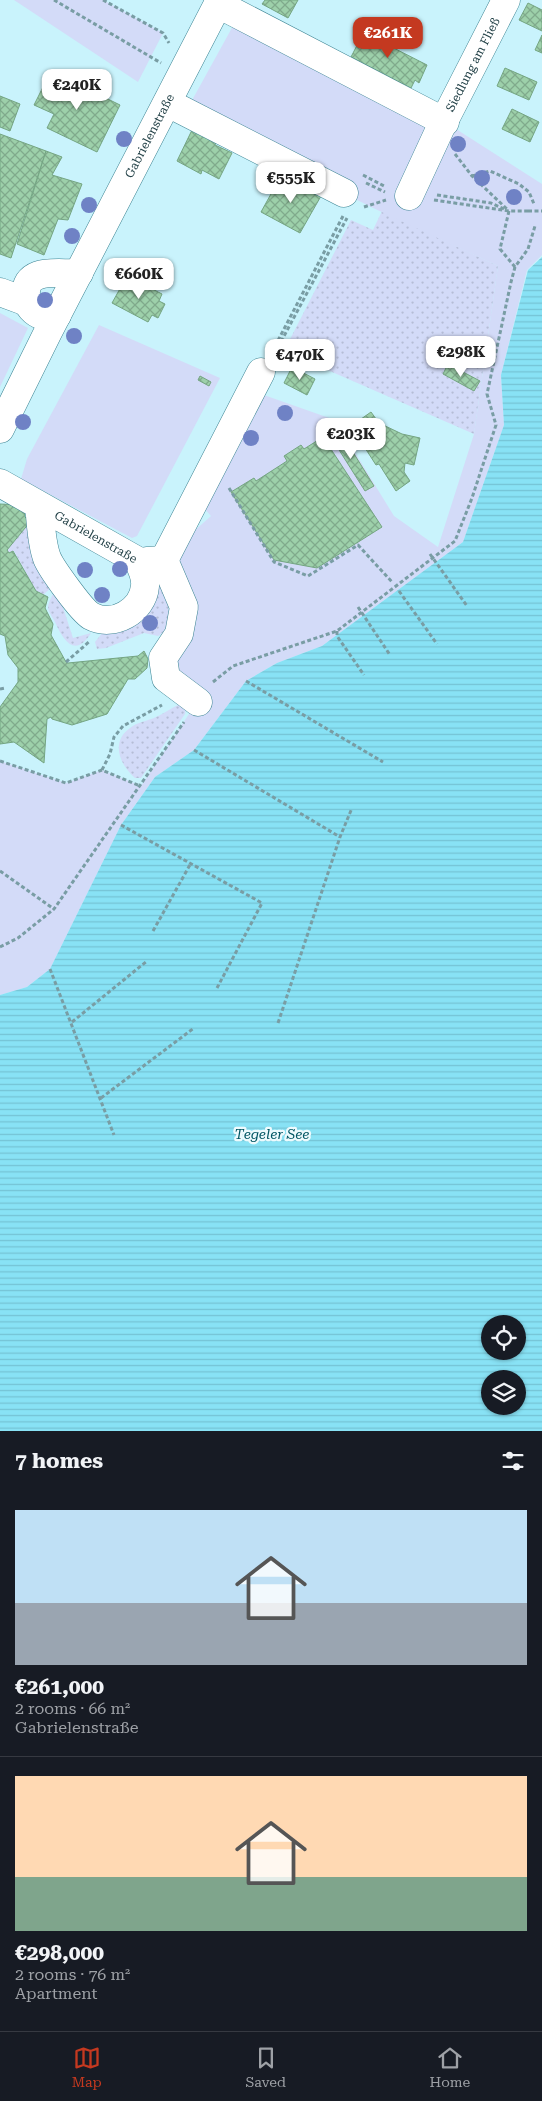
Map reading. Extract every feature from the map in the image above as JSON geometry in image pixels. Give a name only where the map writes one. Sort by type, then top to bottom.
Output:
[{"type":"street","name":"Siedlung am Fließ","points":[[403,196],[506,0]]},
{"type":"street","points":[[219,2],[442,125]]},
{"type":"street","name":"Gabrielenstraße","points":[[0,429],[219,2]]},
{"type":"street","points":[[168,103],[352,198]]},
{"type":"street","points":[[27,302],[26,289],[35,276],[47,272],[79,273]]},
{"type":"street","points":[[0,292],[27,302],[37,314],[50,317],[57,315]]},
{"type":"street","points":[[188,694],[166,678],[163,658],[179,634],[184,607],[151,560],[266,367]]},
{"type":"street","name":"Gabrielenstraße","points":[[0,484],[151,560],[144,573],[145,586],[138,604],[132,611],[114,619],[104,620],[92,616],[80,608],[47,558],[39,505]]},
{"type":"path","points":[[54,0],[166,66]]},
{"type":"path","points":[[103,0],[162,33]]},
{"type":"path","points":[[509,211],[472,176],[490,171],[520,184],[529,192],[534,204]]},
{"type":"path","points":[[352,198],[371,207],[403,196]]},
{"type":"path","points":[[352,198],[369,206],[403,196]]},
{"type":"path","points":[[352,198],[403,196],[491,203],[509,211],[542,211]]},
{"type":"path","points":[[266,367],[352,198]]},
{"type":"path","points":[[266,367],[352,198]]},
{"type":"path","points":[[509,211],[500,250],[516,267]]},
{"type":"path","points":[[0,761],[66,784],[102,770],[110,754],[114,737],[123,726],[167,702],[188,694],[215,679],[233,666],[337,630],[455,540],[472,498],[496,425],[487,394],[516,267],[528,249],[535,226]]},
{"type":"path","points":[[230,485],[229,490],[274,562],[308,576],[358,545],[392,582]]},
{"type":"path","points":[[430,554],[467,606]]},
{"type":"path","points":[[399,592],[438,644]]},
{"type":"path","points":[[358,607],[390,656]]},
{"type":"path","points":[[337,630],[337,636],[364,676]]},
{"type":"path","points":[[66,662],[90,641],[94,635]]},
{"type":"path","points":[[246,680],[383,762]]},
{"type":"path","points":[[0,688],[5,688]]},
{"type":"path","points":[[0,947],[18,938],[54,909],[140,786],[188,694]]},
{"type":"path","points":[[194,750],[340,837]]},
{"type":"path","points":[[102,770],[140,786]]},
{"type":"path","points":[[278,1023],[340,837],[352,808]]},
{"type":"path","points":[[122,825],[262,903],[217,988]]},
{"type":"path","points":[[153,931],[191,863]]},
{"type":"path","points":[[0,871],[54,909]]},
{"type":"path","points":[[72,1022],[147,962]]},
{"type":"path","points":[[50,969],[114,1135]]},
{"type":"path","points":[[101,1098],[194,1028]]},
{"type":"shaded area","points":[[14,0],[103,0],[163,33],[138,82]]},
{"type":"shaded area","points":[[239,15],[445,122],[542,184],[542,255],[527,270],[501,375],[504,425],[463,542],[322,646],[277,663],[246,681],[194,750],[155,777],[121,825],[50,969],[27,987],[0,995],[0,761],[66,783],[102,770],[141,786],[197,702],[166,678],[179,634],[166,556],[211,516],[202,506],[261,394],[335,420],[394,516],[438,547],[474,434],[498,266],[371,207],[185,113]]},
{"type":"shaded area","points":[[382,211],[498,266],[474,434],[284,351],[351,220],[373,230]]},
{"type":"shaded area","points":[[0,313],[28,328],[0,387]]},
{"type":"shaded area","points":[[99,325],[220,378],[137,536],[132,538],[21,479],[27,459]]},
{"type":"shaded area","points":[[30,522],[52,587],[43,595],[36,591],[14,551],[9,553],[7,550]]},
{"type":"shaded area","points":[[156,566],[168,604],[168,623],[165,631],[158,636],[144,633],[106,648],[97,649],[95,642]]},
{"type":"shaded area","points":[[58,592],[73,638],[91,633],[80,645],[75,646],[66,640],[49,612],[48,604],[53,594]]},
{"type":"shaded area","points":[[181,704],[186,707],[185,714],[141,778],[135,778],[125,767],[119,753],[120,740],[136,724],[156,717]]},
{"type":"water","name":"Tegeler See","points":[[542,257],[542,1431],[0,1431],[0,995],[27,987],[50,969],[121,825],[155,777],[194,750],[246,681],[277,663],[322,646],[463,542],[504,425],[501,375],[528,270]]},
{"type":"building","points":[[265,0],[298,0],[288,18],[262,4]]},
{"type":"building","points":[[528,3],[542,10],[542,31],[519,20]]},
{"type":"building","points":[[368,24],[380,30],[376,39],[427,65],[419,83],[415,80],[411,88],[351,57]]},
{"type":"building","points":[[542,35],[542,53],[535,50]]},
{"type":"building","points":[[505,68],[537,82],[529,100],[497,86]]},
{"type":"building","points":[[51,71],[120,105],[97,152],[47,128],[54,114],[34,105]]},
{"type":"building","points":[[0,96],[20,104],[10,131],[0,127]]},
{"type":"building","points":[[512,109],[539,122],[530,142],[502,129]]},
{"type":"building","points":[[192,130],[216,141],[215,145],[232,153],[219,179],[202,170],[201,174],[177,161]]},
{"type":"building","points":[[0,134],[46,151],[11,258],[0,254]]},
{"type":"building","points":[[46,151],[62,157],[52,175],[82,184],[68,220],[58,219],[44,255],[17,244]]},
{"type":"building","points":[[282,174],[321,196],[300,233],[261,212]]},
{"type":"building","points":[[127,276],[162,294],[159,301],[165,304],[158,318],[152,315],[148,322],[112,303]]},
{"type":"building","points":[[448,364],[480,381],[474,391],[443,374]]},
{"type":"building","points":[[292,367],[315,379],[307,395],[284,383]]},
{"type":"building","points":[[200,376],[211,382],[209,386],[198,380]]},
{"type":"building","points":[[371,412],[379,423],[402,434],[420,438],[414,465],[405,463],[404,472],[410,481],[396,491],[379,464],[376,465],[358,437],[362,434],[354,424]]},
{"type":"building","points":[[338,428],[374,486],[365,491],[329,434]]},
{"type":"building","points":[[323,437],[382,527],[317,568],[274,560],[231,492],[254,478],[256,481],[287,461],[284,456],[301,445],[304,449]]},
{"type":"building","points":[[0,504],[23,505],[25,517],[30,522],[7,550],[9,553],[13,551],[36,591],[48,597],[45,608],[53,624],[51,635],[66,662],[138,656],[144,651],[148,659],[147,668],[135,679],[128,679],[107,714],[72,725],[52,719],[51,717],[47,719],[44,763],[14,742],[0,744],[0,707],[18,682],[18,668],[8,655],[5,636],[0,634]]}]
